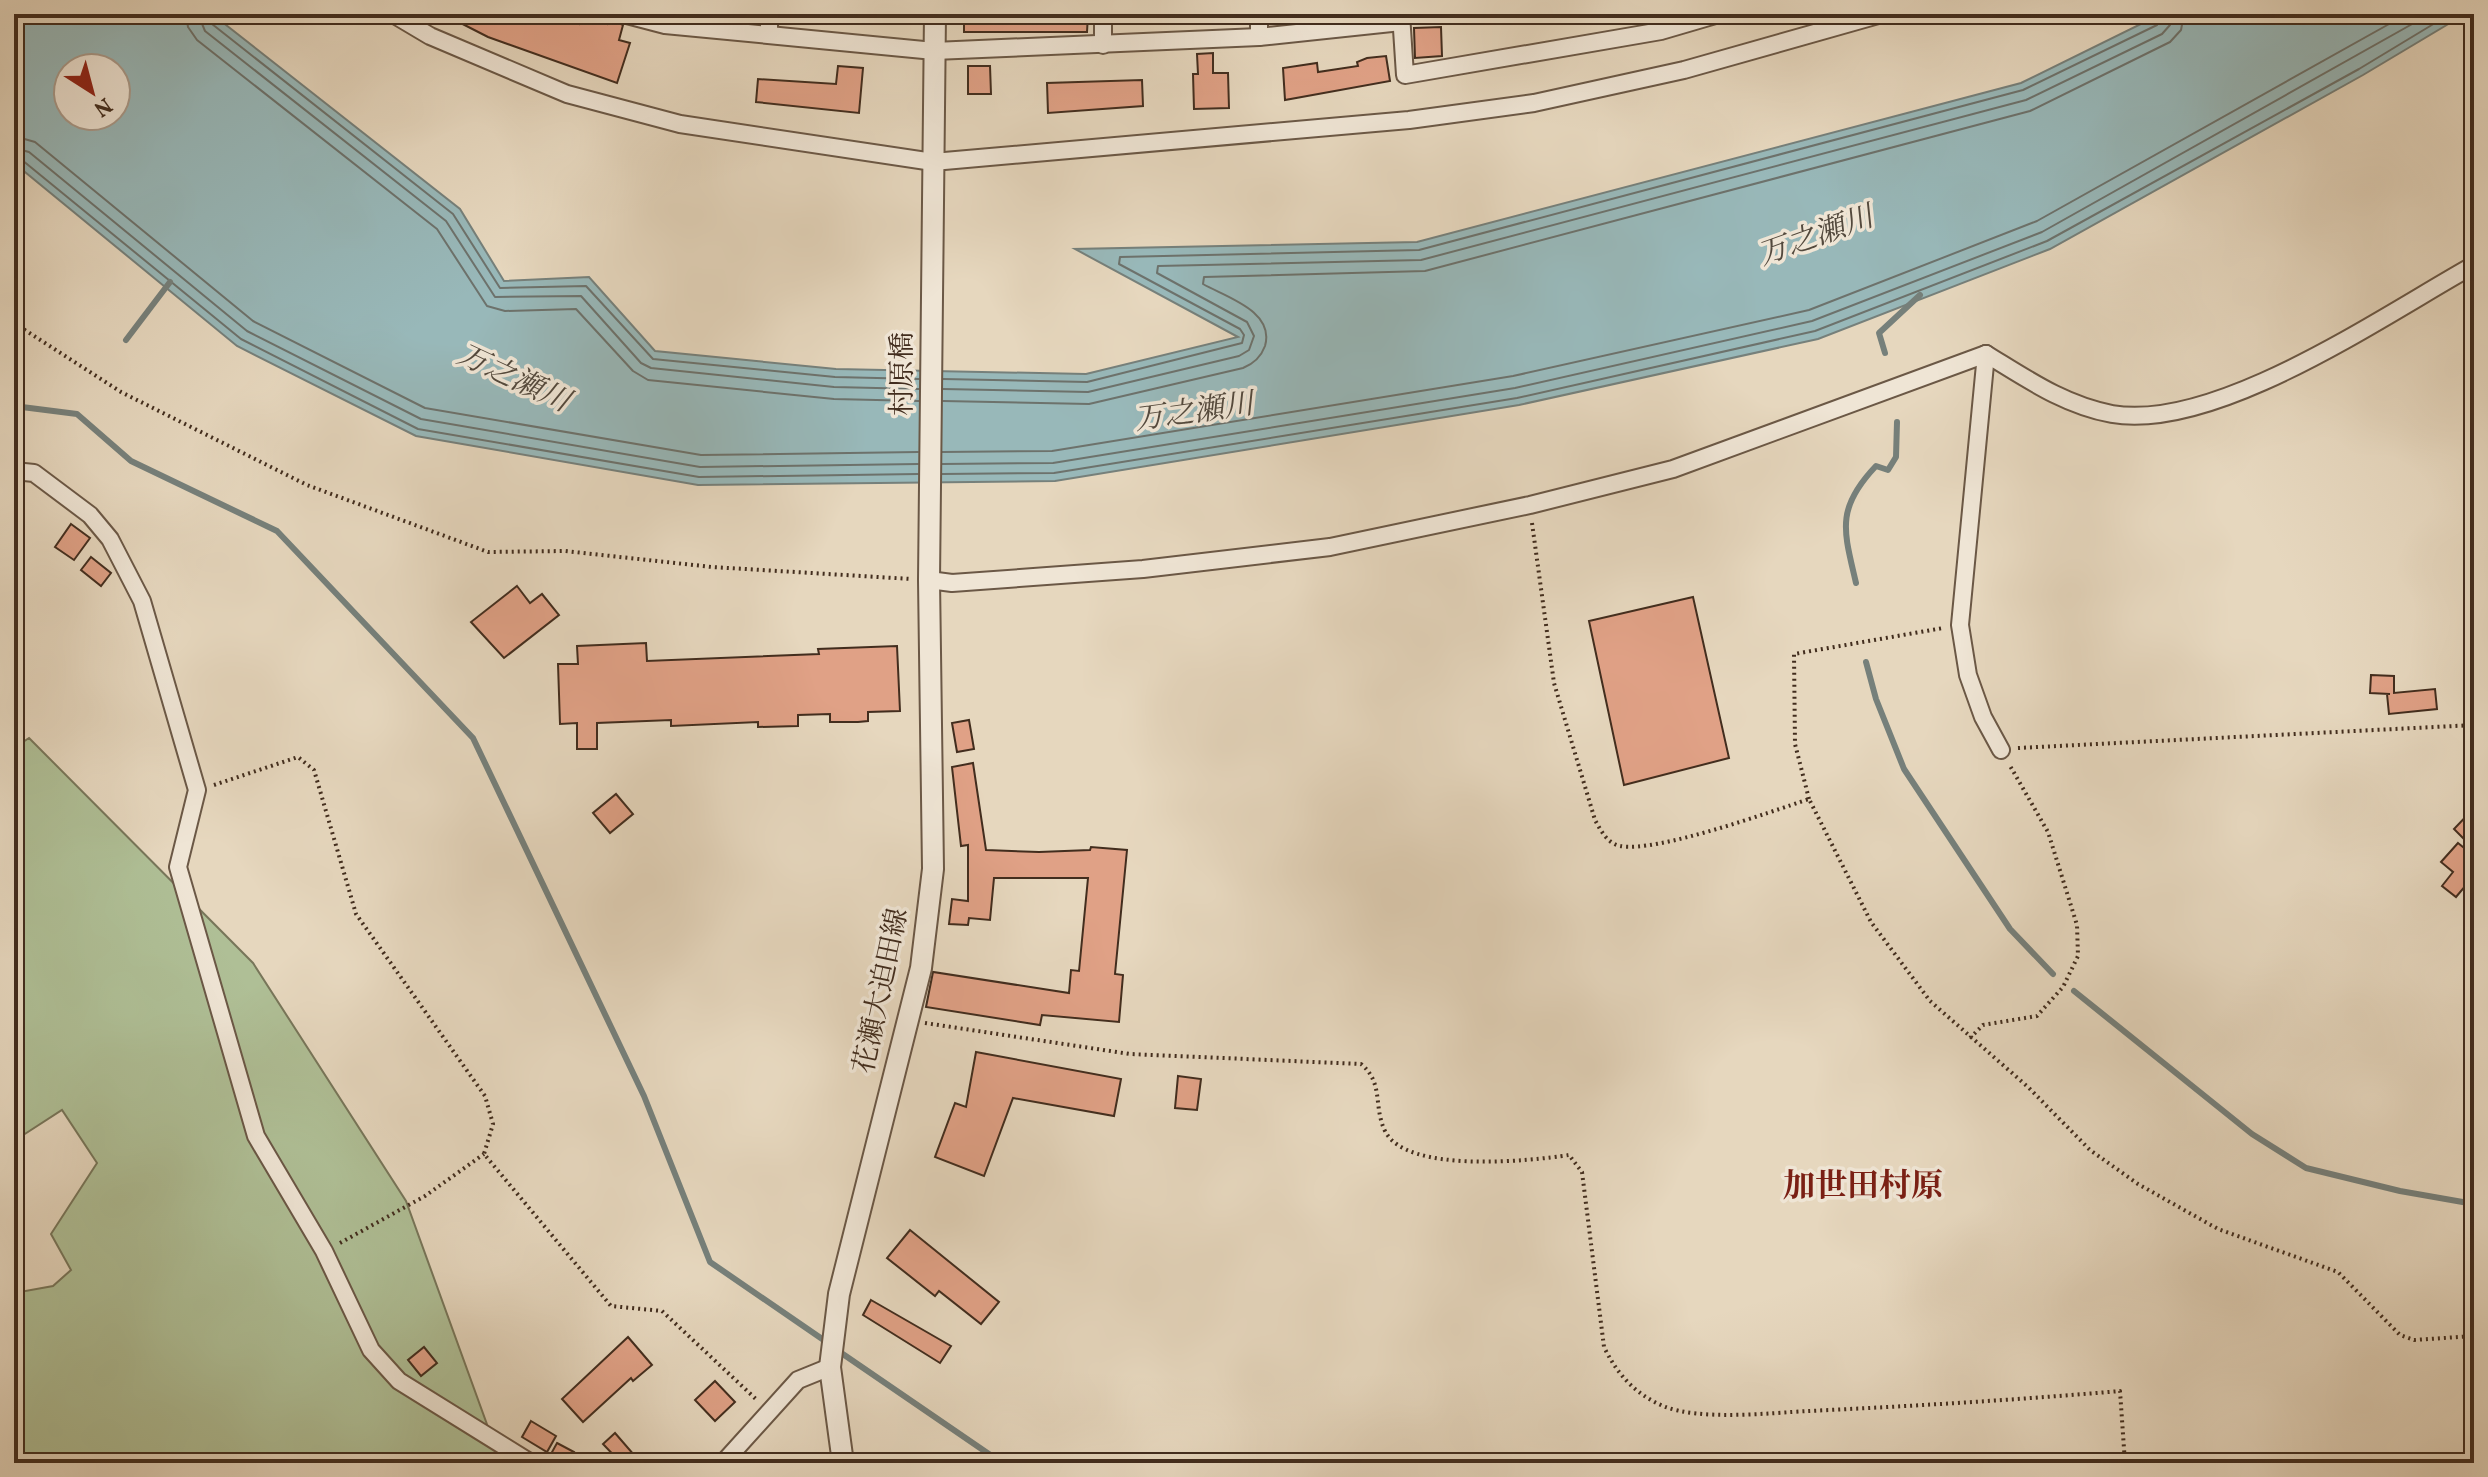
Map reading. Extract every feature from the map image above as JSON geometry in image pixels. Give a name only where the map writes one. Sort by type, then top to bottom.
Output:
[{"type":"street","points":[[393,14],[430,36],[567,94],[680,124],[932,170],[1409,120],[1534,103],[1684,70],[1882,14]]},
{"type":"street","points":[[623,14],[665,25],[934,51],[1259,37],[1401,18],[1405,75],[1661,31],[1719,14]]},
{"type":"street","points":[[769,14],[769,34]]},
{"type":"street","name":"村原橋","points":[[929,576],[935,14]]},
{"type":"street","points":[[1103,14],[1103,45]]},
{"type":"street","points":[[1259,14],[1259,37]]},
{"type":"street","points":[[1986,354],[2058,398],[2115,414],[2166,415],[2211,403],[2301,362],[2474,265]]},
{"type":"street","points":[[929,576],[952,583],[1143,569],[1330,547],[1530,505],[1673,469],[1986,354]]},
{"type":"street","points":[[1986,354],[1960,625],[1968,675],[1983,717],[2001,750]]},
{"type":"street","points":[[14,471],[34,473],[90,515],[110,539],[142,601],[197,790],[178,867],[196,938],[256,1136],[324,1251],[371,1350],[399,1381],[531,1463]]},
{"type":"street","name":"花瀬大迫田線","points":[[843,1463],[830,1367],[839,1294],[921,968],[933,869],[929,576]]},
{"type":"street","points":[[723,1463],[798,1380],[830,1367]]},
{"type":"path","points":[[14,323],[121,392],[307,485],[488,552],[581,552],[712,567],[929,576]]},
{"type":"path","points":[[1530,505],[1554,683],[1595,820],[1605,838],[1620,846],[1658,843],[1809,799]]},
{"type":"path","points":[[1960,625],[1794,654],[1795,744],[1809,799],[1871,922],[1930,1001],[2028,1087],[2090,1150],[2138,1184],[2218,1229],[2338,1272],[2400,1335],[2414,1340],[2474,1336]]},
{"type":"path","points":[[1970,1038],[1983,1025],[2037,1016],[2063,987],[2078,956],[2077,925],[2048,832],[2001,750],[2474,725]]},
{"type":"path","points":[[197,790],[298,757],[314,770],[356,914],[485,1096],[493,1124],[484,1154],[425,1196],[324,1251]]},
{"type":"path","points":[[907,1021],[1130,1054],[1361,1064],[1372,1073],[1378,1087],[1384,1130],[1399,1145],[1436,1157],[1487,1162],[1569,1155],[1576,1160],[1582,1172],[1604,1347],[1613,1367],[1644,1396],[1682,1411],[1764,1412],[1975,1403],[2120,1391],[2125,1463]]},
{"type":"path","points":[[484,1154],[611,1306],[662,1311],[769,1410]]},
{"type":"green space","points":[[29,738],[253,963],[406,1201],[501,1463],[76,1463],[74,1458],[55,1463],[14,1463],[14,1293],[53,1286],[71,1270],[51,1234],[97,1163],[62,1110],[14,1141],[14,748]]},
{"type":"water","name":"万之瀬川","points":[[14,14],[212,14],[460,209],[504,281],[589,277],[655,351],[836,369],[1086,374],[1238,337],[1075,249],[1417,242],[2021,83],[2161,14],[2465,14],[2363,75],[2050,249],[1818,339],[1519,405],[1055,481],[698,485],[416,436],[237,346],[14,163]]},
{"type":"building","points":[[443,14],[547,14],[579,24],[582,15],[607,24],[609,18],[623,25],[619,40],[630,43],[617,83],[488,37]]},
{"type":"building","points":[[964,14],[1088,14],[1087,32],[964,32]]},
{"type":"building","points":[[1441,27],[1442,56],[1415,58],[1414,28]]},
{"type":"building","points":[[1213,53],[1213,73],[1228,73],[1229,108],[1194,109],[1193,74],[1198,74],[1197,54]]},
{"type":"building","points":[[1386,56],[1390,81],[1285,100],[1283,68],[1317,63],[1318,72],[1358,66],[1357,62],[1367,58]]},
{"type":"building","points":[[838,66],[863,68],[859,113],[756,102],[758,79],[836,84]]},
{"type":"building","points":[[968,66],[990,66],[991,94],[968,94]]},
{"type":"building","points":[[1142,80],[1143,106],[1048,113],[1047,83]]},
{"type":"building","points":[[71,524],[90,538],[74,560],[55,547]]},
{"type":"building","points":[[91,557],[111,573],[101,586],[81,570]]},
{"type":"building","points":[[517,586],[530,603],[542,594],[559,615],[504,658],[471,622]]},
{"type":"building","points":[[1693,597],[1729,758],[1624,785],[1589,621]]},
{"type":"building","points":[[646,643],[647,661],[819,654],[818,649],[897,646],[900,711],[868,712],[868,721],[858,722],[830,722],[830,714],[798,715],[798,726],[758,727],[758,722],[671,726],[671,720],[597,723],[597,749],[577,749],[577,723],[560,724],[558,664],[578,664],[577,646]]},
{"type":"building","points":[[2371,675],[2394,676],[2394,693],[2435,689],[2437,709],[2389,714],[2387,694],[2390,694],[2370,693]]},
{"type":"building","points":[[969,720],[974,749],[957,752],[952,723]]},
{"type":"building","points":[[973,763],[986,850],[1039,852],[1090,850],[1091,847],[1127,850],[1115,974],[1123,975],[1119,1022],[1042,1015],[1040,1025],[926,1007],[933,972],[1069,993],[1071,970],[1079,971],[1088,878],[994,878],[990,920],[969,918],[968,925],[949,924],[952,899],[968,901],[968,845],[961,846],[952,767]]},
{"type":"building","points":[[616,794],[633,814],[610,833],[593,813]]},
{"type":"building","points":[[2474,808],[2474,831],[2465,840],[2454,829]]},
{"type":"building","points":[[2458,843],[2474,856],[2474,895],[2466,885],[2456,897],[2442,886],[2453,872],[2441,862]]},
{"type":"building","points":[[976,1052],[1121,1079],[1114,1116],[1013,1098],[984,1176],[935,1157],[955,1103],[966,1107]]},
{"type":"building","points":[[1178,1076],[1201,1079],[1197,1110],[1175,1108]]},
{"type":"building","points":[[910,1230],[999,1302],[981,1324],[939,1291],[935,1296],[887,1258]]},
{"type":"building","points":[[871,1300],[951,1346],[940,1363],[863,1315]]},
{"type":"building","points":[[628,1337],[652,1365],[633,1381],[631,1378],[583,1422],[562,1399]]},
{"type":"building","points":[[424,1347],[437,1363],[421,1376],[408,1360]]},
{"type":"building","points":[[715,1381],[735,1402],[715,1421],[695,1400]]},
{"type":"building","points":[[531,1421],[556,1436],[547,1452],[522,1437]]},
{"type":"building","points":[[615,1433],[641,1463],[621,1463],[603,1444]]},
{"type":"building","points":[[557,1443],[574,1452],[569,1463],[546,1463]]},
{"type":"waterway","points":[[126,340],[170,282]]},
{"type":"waterway","points":[[1885,353],[1879,333],[1920,295]]},
{"type":"waterway","points":[[14,406],[77,414],[131,461],[277,531],[473,738],[644,1096],[710,1262],[828,1343]]},
{"type":"waterway","points":[[1856,583],[1846,534],[1848,508],[1863,481],[1876,466],[1888,470],[1896,457],[1897,422]]},
{"type":"waterway","points":[[1866,662],[1876,699],[1904,769],[2010,929],[2053,974]]},
{"type":"waterway","points":[[2074,991],[2252,1134],[2306,1168],[2400,1191],[2474,1204]]},
{"type":"waterway","points":[[837,1350],[1002,1463]]},
{"type":"district","name":"加世田村原","points":[[1863,1188]]}]
